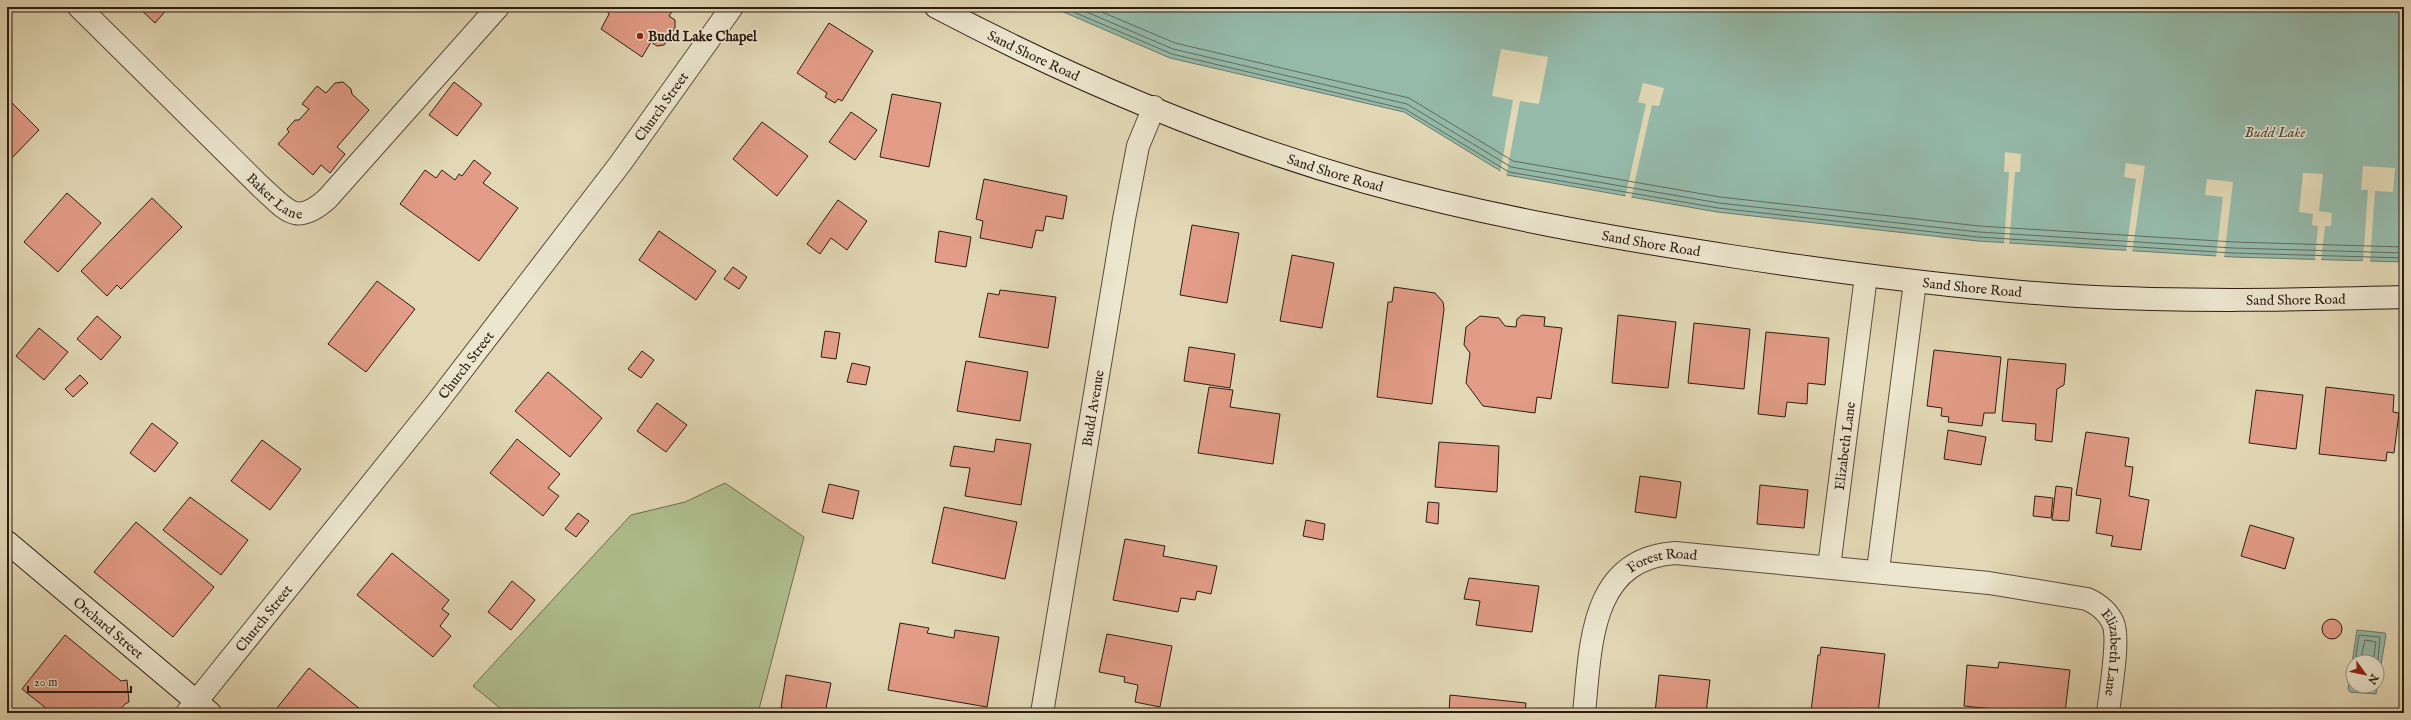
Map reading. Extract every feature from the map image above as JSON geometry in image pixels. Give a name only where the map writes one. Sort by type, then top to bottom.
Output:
[{"type":"street","name":"Baker Lane","points":[[79,7],[260,186],[286,208],[300,214],[313,211],[327,199],[498,7]]},
{"type":"street","name":"Church Street","points":[[198,709],[440,399],[620,164],[732,7]]},
{"type":"street","name":"Sand Shore Road","points":[[936,7],[1045,61],[1234,139],[1364,182],[1472,208],[1620,238],[1866,276],[1915,282],[2075,296],[2152,299],[2404,296]]},
{"type":"street","name":"Budd Avenue","points":[[1042,713],[1124,219],[1138,146],[1154,107]]},
{"type":"street","name":"Elizabeth Lane","points":[[1866,276],[1829,567],[1878,570],[2072,594],[2094,602],[2108,614],[2115,630],[2108,713]]},
{"type":"street","points":[[1878,570],[1915,282]]},
{"type":"street","name":"Orchard Street","points":[[7,542],[198,709]]},
{"type":"street","name":"Forest Road","points":[[1584,713],[1591,643],[1596,619],[1604,598],[1617,579],[1641,559],[1651,556],[1675,553],[1829,567]]},
{"type":"shaded area","points":[[725,483],[804,537],[758,713],[506,713],[473,686],[631,515],[685,502]]},
{"type":"water","name":"Budd Lake","points":[[1052,7],[2404,7],[2404,262],[2233,257],[1978,241],[1717,212],[1507,175],[1404,112],[1170,58]]},
{"type":"water","points":[[2357,630],[2385,633],[2386,635],[2383,654],[2353,654]]},
{"type":"pier","points":[[1501,49],[1548,57],[1539,104],[1520,101],[1506,177],[1500,173],[1513,100],[1492,96]]},
{"type":"pier","points":[[1643,83],[1664,88],[1659,106],[1652,105],[1631,199],[1625,198],[1646,104],[1638,102]]},
{"type":"pier","points":[[2005,152],[2021,154],[2020,172],[2015,172],[2009,245],[2004,245],[2009,172],[2004,172]]},
{"type":"pier","points":[[2126,163],[2145,166],[2132,253],[2126,252],[2136,179],[2124,177]]},
{"type":"pier","points":[[2363,166],[2395,168],[2393,192],[2375,191],[2370,262],[2375,263],[2351,262],[2363,261],[2368,190],[2361,190]]},
{"type":"pier","points":[[2303,173],[2323,174],[2319,211],[2332,213],[2331,226],[2325,226],[2321,261],[2315,261],[2318,226],[2312,225],[2313,214],[2299,212]]},
{"type":"pier","points":[[2207,179],[2233,182],[2224,258],[2216,258],[2223,197],[2205,195]]},
{"type":"building","points":[[138,7],[169,7],[155,23]]},
{"type":"building","points":[[592,7],[601,7],[598,11]]},
{"type":"building","name":"Budd Lake Chapel","points":[[604,7],[675,7],[669,16],[675,20],[675,28],[664,45],[657,46],[651,42],[642,57],[601,29],[609,14]]},
{"type":"building","points":[[829,23],[873,51],[842,101],[838,99],[835,103],[825,97],[827,93],[797,73]]},
{"type":"building","points":[[343,82],[351,89],[352,94],[369,110],[337,147],[345,154],[330,173],[321,165],[313,175],[278,144],[289,132],[287,129],[295,120],[299,120],[309,109],[302,104],[317,86],[326,93],[335,83]]},
{"type":"building","points":[[454,82],[482,104],[457,136],[429,115]]},
{"type":"building","points":[[892,94],[941,103],[929,167],[880,157]]},
{"type":"building","points":[[12,103],[39,130],[7,163],[7,108]]},
{"type":"building","points":[[851,112],[877,130],[855,160],[829,142]]},
{"type":"building","points":[[762,122],[808,156],[777,196],[733,159]]},
{"type":"building","points":[[474,160],[491,173],[483,183],[518,208],[479,261],[400,204],[425,170],[436,178],[442,170],[455,180],[459,174],[462,176]]},
{"type":"building","points":[[984,179],[1067,196],[1063,219],[1046,216],[1043,231],[1036,230],[1032,248],[980,238],[983,221],[976,219]]},
{"type":"building","points":[[67,193],[101,223],[58,272],[24,242]]},
{"type":"building","points":[[152,198],[182,227],[121,289],[117,285],[107,296],[81,271]]},
{"type":"building","points":[[838,200],[867,221],[847,250],[831,238],[820,254],[807,244]]},
{"type":"building","points":[[1192,225],[1239,233],[1227,303],[1180,295]]},
{"type":"building","points":[[659,231],[716,271],[696,300],[639,260]]},
{"type":"building","points":[[939,231],[971,237],[966,267],[935,262]]},
{"type":"building","points":[[1292,255],[1334,263],[1322,328],[1280,321]]},
{"type":"building","points":[[733,267],[747,277],[739,289],[724,279]]},
{"type":"building","points":[[377,281],[415,309],[366,372],[328,344]]},
{"type":"building","points":[[1394,287],[1435,293],[1443,302],[1444,309],[1432,404],[1377,397],[1388,302],[1392,302]]},
{"type":"building","points":[[1000,290],[1056,297],[1048,348],[979,337],[988,293],[999,295]]},
{"type":"building","points":[[1522,315],[1545,317],[1544,326],[1562,328],[1551,399],[1537,397],[1535,413],[1483,406],[1466,383],[1470,353],[1464,345],[1466,327],[1480,316],[1499,318],[1505,326],[1516,327],[1517,319]]},
{"type":"building","points":[[1618,315],[1676,322],[1668,388],[1612,383]]},
{"type":"building","points":[[97,316],[121,337],[101,360],[77,339]]},
{"type":"building","points":[[1694,323],[1750,329],[1744,389],[1688,383]]},
{"type":"building","points":[[39,328],[68,352],[44,380],[16,356]]},
{"type":"building","points":[[825,331],[840,333],[836,359],[821,357]]},
{"type":"building","points":[[1766,332],[1829,338],[1825,385],[1808,383],[1807,404],[1787,402],[1785,417],[1758,414]]},
{"type":"building","points":[[1189,347],[1235,354],[1230,388],[1184,381]]},
{"type":"building","points":[[1934,350],[2001,357],[1995,413],[1984,413],[1982,426],[1948,422],[1949,417],[1941,416],[1942,408],[1927,406]]},
{"type":"building","points":[[642,351],[654,360],[641,378],[628,369]]},
{"type":"building","points":[[2008,359],[2066,364],[2064,385],[2057,389],[2052,442],[2035,440],[2036,424],[2002,421]]},
{"type":"building","points":[[966,361],[1028,372],[1020,421],[957,411]]},
{"type":"building","points":[[852,363],[870,367],[866,385],[847,382]]},
{"type":"building","points":[[548,372],[602,418],[570,457],[515,411]]},
{"type":"building","points":[[80,375],[88,383],[73,397],[65,389]]},
{"type":"building","points":[[1209,387],[1233,390],[1230,407],[1280,414],[1273,464],[1198,453]]},
{"type":"building","points":[[2326,387],[2394,395],[2393,412],[2399,413],[2394,453],[2387,452],[2386,461],[2319,454]]},
{"type":"building","points":[[2256,390],[2303,395],[2296,449],[2249,443]]},
{"type":"building","points":[[657,403],[687,425],[666,452],[637,431]]},
{"type":"building","points":[[152,423],[178,443],[155,472],[130,453]]},
{"type":"building","points":[[1948,430],[1986,437],[1981,465],[1944,459]]},
{"type":"building","points":[[2086,432],[2129,438],[2125,466],[2133,467],[2129,496],[2149,500],[2141,550],[2111,546],[2113,536],[2096,533],[2101,499],[2076,495]]},
{"type":"building","points":[[517,439],[560,474],[548,488],[559,496],[543,516],[490,473]]},
{"type":"building","points":[[996,439],[1031,444],[1021,505],[965,496],[970,468],[950,466],[954,446],[994,452]]},
{"type":"building","points":[[262,440],[301,469],[270,510],[231,481]]},
{"type":"building","points":[[1439,442],[1499,446],[1497,492],[1435,487]]},
{"type":"building","points":[[1640,476],[1681,482],[1676,518],[1635,512]]},
{"type":"building","points":[[829,484],[859,491],[853,519],[822,512]]},
{"type":"building","points":[[1760,485],[1808,490],[1804,528],[1757,524]]},
{"type":"building","points":[[2056,486],[2072,488],[2069,521],[2052,520]]},
{"type":"building","points":[[2035,496],[2053,498],[2051,518],[2033,516]]},
{"type":"building","points":[[190,497],[248,540],[221,575],[163,530]]},
{"type":"building","points":[[1428,502],[1439,503],[1438,524],[1426,522]]},
{"type":"building","points":[[944,507],[1017,522],[1005,579],[932,563]]},
{"type":"building","points":[[578,513],[589,521],[576,537],[565,529]]},
{"type":"building","points":[[1306,520],[1325,524],[1323,540],[1303,536]]},
{"type":"building","points":[[136,522],[214,587],[173,637],[94,572]]},
{"type":"building","points":[[2250,525],[2294,538],[2285,569],[2241,556]]},
{"type":"building","points":[[1125,539],[1165,546],[1163,556],[1217,566],[1211,594],[1197,591],[1195,600],[1181,598],[1178,612],[1113,600]]},
{"type":"building","points":[[392,553],[449,600],[442,609],[449,614],[440,626],[451,636],[433,657],[357,595]]},
{"type":"building","points":[[1469,578],[1539,586],[1532,632],[1476,625],[1480,601],[1464,599]]},
{"type":"building","points":[[512,581],[535,600],[511,630],[488,612]]},
{"type":"building","points":[[2332,619],[2339,622],[2342,629],[2339,636],[2332,639],[2325,636],[2322,629],[2325,622]]},
{"type":"building","points":[[900,623],[929,628],[927,633],[954,638],[955,630],[999,637],[987,707],[888,690]]},
{"type":"building","points":[[1107,634],[1172,646],[1160,707],[1135,702],[1138,685],[1124,682],[1125,677],[1099,672]]},
{"type":"building","points":[[65,635],[121,681],[127,680],[129,702],[125,704],[117,713],[52,713],[22,689]]},
{"type":"building","points":[[1821,647],[1885,654],[1878,713],[1813,713],[1811,711],[1818,655],[1820,655]]},
{"type":"building","points":[[1999,662],[2070,670],[2065,713],[2033,713],[1964,706],[1967,665],[1998,668]]},
{"type":"building","points":[[309,668],[365,713],[284,713],[277,708]]},
{"type":"building","points":[[786,675],[831,683],[825,713],[781,708]]},
{"type":"building","points":[[1659,675],[1710,680],[1706,713],[1655,713]]},
{"type":"building","points":[[1450,695],[1526,703],[1525,713],[1449,713]]},
{"type":"place","name":"Budd Lake Chapel","points":[[640,36]]}]
